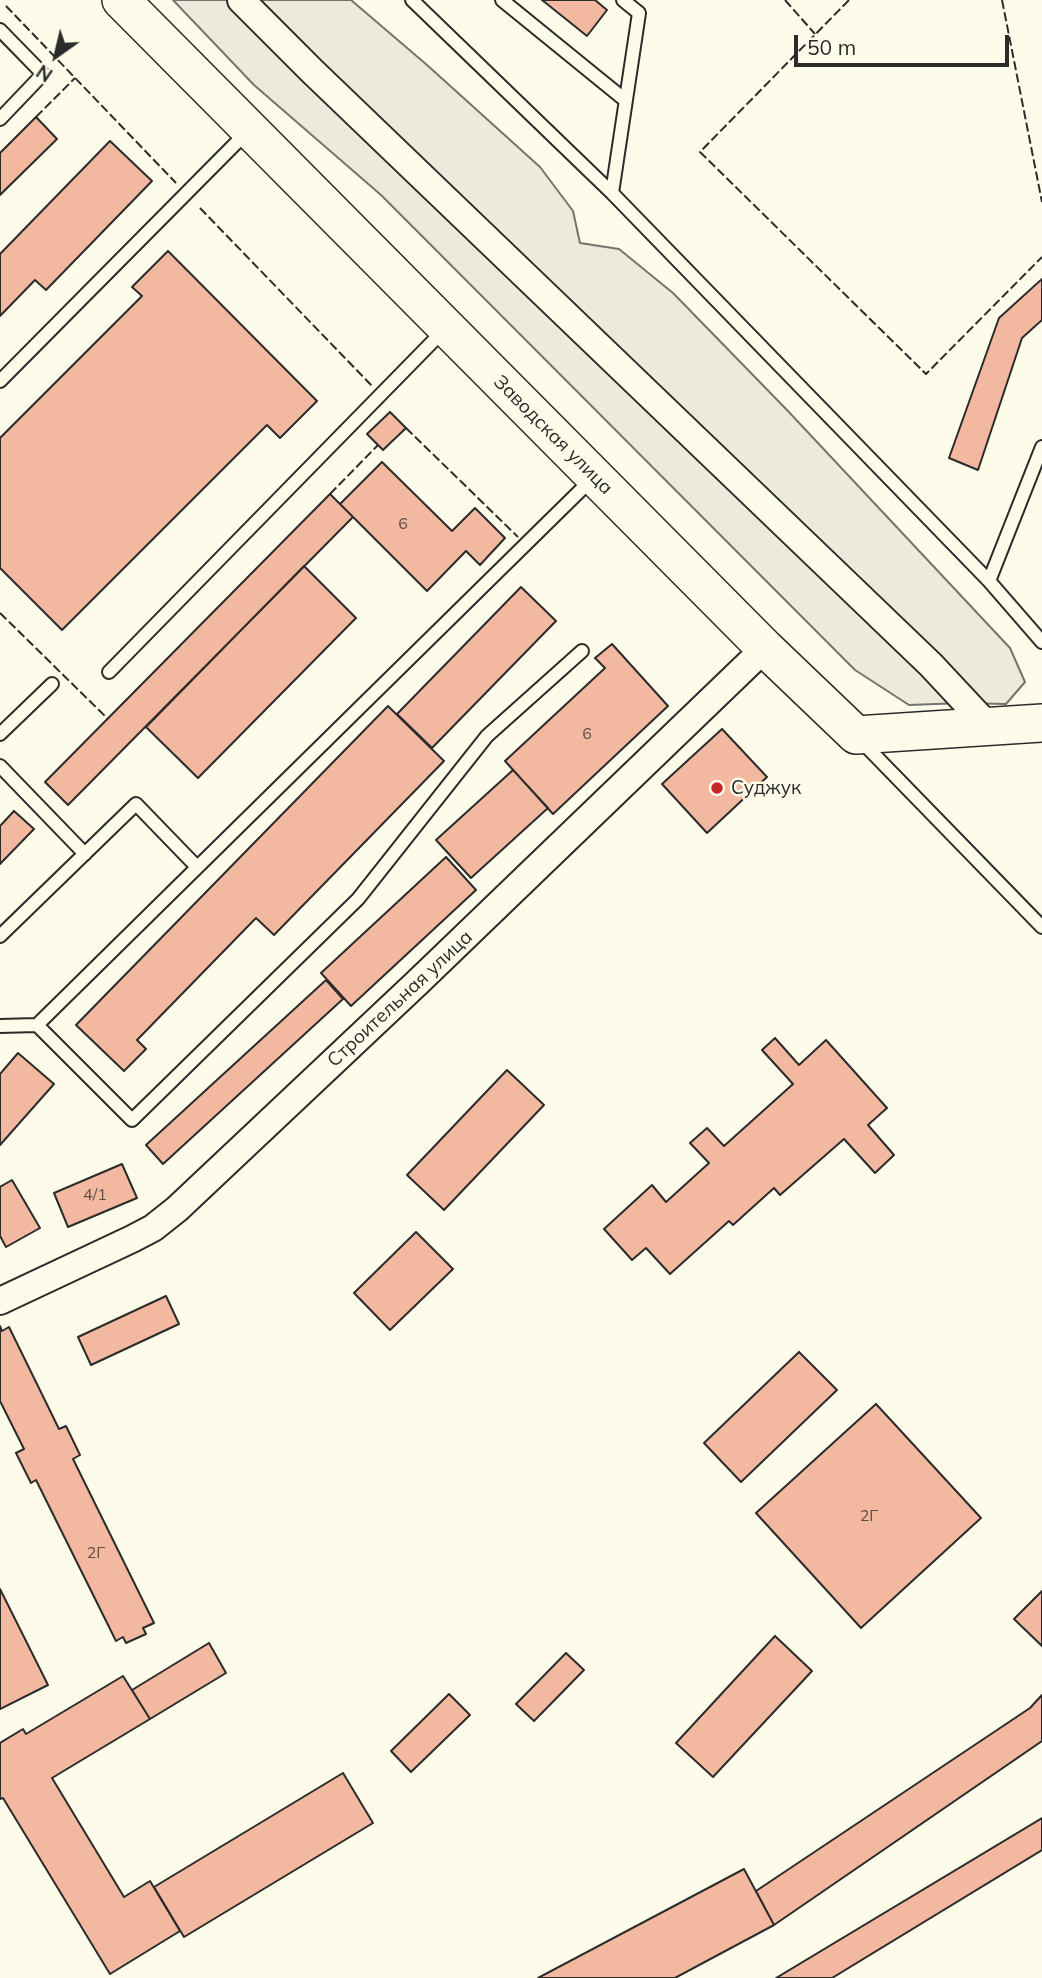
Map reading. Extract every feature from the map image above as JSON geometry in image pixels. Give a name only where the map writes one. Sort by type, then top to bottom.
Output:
[{"type":"main road","name":"Заводская улица","points":[[121,0],[765,648],[856,735]]},
{"type":"main road","points":[[856,735],[1042,723]]},
{"type":"street","points":[[241,0],[931,665],[988,726]]},
{"type":"street","name":"Строительная улица","points":[[0,1301],[132,1239],[153,1228],[177,1209],[429,972],[765,648]]},
{"type":"lane","points":[[412,0],[612,193],[989,581],[1042,642]]},
{"type":"lane","points":[[502,0],[625,100]]},
{"type":"lane","points":[[612,193],[639,13],[623,0]]},
{"type":"lane","points":[[0,30],[43,74],[0,119]]},
{"type":"lane","points":[[0,381],[250,128]]},
{"type":"lane","points":[[109,672],[447,327]]},
{"type":"lane","points":[[989,581],[1042,447]]},
{"type":"lane","points":[[0,1027],[37,1025],[595,476]]},
{"type":"lane","points":[[37,1025],[132,1120],[358,899],[488,736],[582,651]]},
{"type":"lane","points":[[0,734],[52,684]]},
{"type":"lane","points":[[856,735],[1042,928]]},
{"type":"lane","points":[[0,766],[85,854]]},
{"type":"lane","points":[[0,936],[136,804],[197,867]]},
{"type":"shaded area","points":[[173,0],[351,0],[540,167],[573,211],[580,243],[619,249],[673,293],[787,410],[1010,648],[1025,682],[1006,704],[909,705],[855,670],[381,195],[254,85]]},
{"type":"building","points":[[542,0],[595,0],[607,10],[587,36]]},
{"type":"building","points":[[36,117],[57,139],[0,195],[0,153]]},
{"type":"building","points":[[110,141],[152,181],[46,290],[35,280],[0,316],[0,254]]},
{"type":"building","points":[[168,251],[317,401],[280,438],[267,425],[62,630],[0,568],[0,438],[142,296],[132,287]]},
{"type":"building","points":[[1042,279],[1042,320],[1022,338],[978,470],[949,458],[999,318]]},
{"type":"building","points":[[390,412],[406,428],[383,450],[367,434]]},
{"type":"building","points":[[382,462],[452,531],[475,508],[505,538],[480,565],[466,551],[427,591],[340,504]]},
{"type":"building","points":[[330,494],[353,517],[68,805],[45,782]]},
{"type":"building","points":[[304,566],[356,618],[198,778],[146,727]]},
{"type":"building","points":[[521,587],[556,621],[432,748],[397,714]]},
{"type":"building","points":[[612,644],[668,706],[553,814],[505,761],[605,668],[595,658]]},
{"type":"building","points":[[388,706],[444,761],[274,935],[256,918],[137,1040],[146,1049],[124,1071],[76,1025]]},
{"type":"building","points":[[722,729],[767,777],[707,833],[662,784]]},
{"type":"building","points":[[513,770],[548,808],[471,878],[436,840]]},
{"type":"building","points":[[14,811],[34,829],[0,864],[0,826]]},
{"type":"building","points":[[446,857],[476,890],[351,1006],[321,973]]},
{"type":"building","points":[[326,980],[343,999],[163,1164],[146,1145]]},
{"type":"building","points":[[775,1038],[799,1065],[826,1040],[887,1108],[868,1125],[894,1155],[875,1173],[844,1139],[780,1195],[774,1188],[733,1225],[729,1221],[670,1274],[646,1248],[632,1260],[604,1229],[652,1185],[666,1202],[709,1163],[690,1143],[707,1128],[724,1146],[793,1084],[762,1050]]},
{"type":"building","points":[[18,1053],[54,1084],[0,1145],[0,1074]]},
{"type":"building","points":[[507,1070],[544,1105],[444,1210],[407,1175]]},
{"type":"building","points":[[122,1164],[137,1198],[68,1227],[54,1193]]},
{"type":"building","points":[[12,1180],[40,1228],[6,1247],[0,1236],[0,1187]]},
{"type":"building","points":[[416,1232],[453,1269],[390,1330],[354,1293]]},
{"type":"building","points":[[166,1296],[179,1324],[91,1365],[78,1337]]},
{"type":"building","points":[[0,1326],[2,1331],[9,1327],[59,1429],[66,1426],[80,1455],[73,1459],[154,1623],[143,1628],[146,1634],[126,1643],[123,1637],[116,1641],[36,1480],[31,1483],[16,1453],[24,1449],[0,1401]]},
{"type":"building","points":[[799,1352],[837,1390],[741,1482],[704,1443]]},
{"type":"building","points":[[876,1404],[981,1518],[861,1628],[756,1513]]},
{"type":"building","points":[[0,1589],[48,1685],[0,1709]]},
{"type":"building","points":[[1042,1591],[1042,1646],[1014,1619]]},
{"type":"building","points":[[775,1636],[812,1671],[713,1777],[676,1743]]},
{"type":"building","points":[[209,1643],[226,1673],[150,1719],[132,1690]]},
{"type":"building","points":[[566,1653],[584,1670],[534,1721],[516,1704]]},
{"type":"building","points":[[123,1676],[150,1719],[52,1778],[124,1897],[150,1881],[180,1931],[110,1974],[3,1798],[0,1799],[0,1743],[23,1729],[26,1734]]},
{"type":"building","points":[[449,1694],[470,1715],[411,1772],[391,1751]]},
{"type":"building","points":[[1042,1695],[1042,1741],[774,1925],[756,1891],[1030,1708]]},
{"type":"building","points":[[343,1773],[373,1823],[184,1937],[154,1887]]},
{"type":"building","points":[[1042,1818],[1042,1850],[832,1978],[776,1978]]},
{"type":"building","points":[[744,1869],[774,1925],[675,1978],[538,1978]]},
{"type":"fence","points":[[785,0],[815,34]]},
{"type":"fence","points":[[849,0],[700,152],[926,374],[1042,257]]},
{"type":"fence","points":[[1002,0],[1042,202]]},
{"type":"fence","points":[[6,6],[176,183]]},
{"type":"fence","points":[[36,117],[75,78]]},
{"type":"fence","points":[[200,208],[372,386]]},
{"type":"fence","points":[[406,428],[518,537]]},
{"type":"fence","points":[[330,494],[378,445]]},
{"type":"fence","points":[[0,613],[108,719]]},
{"type":"place","name":"Суджук","points":[[717,788]]}]
